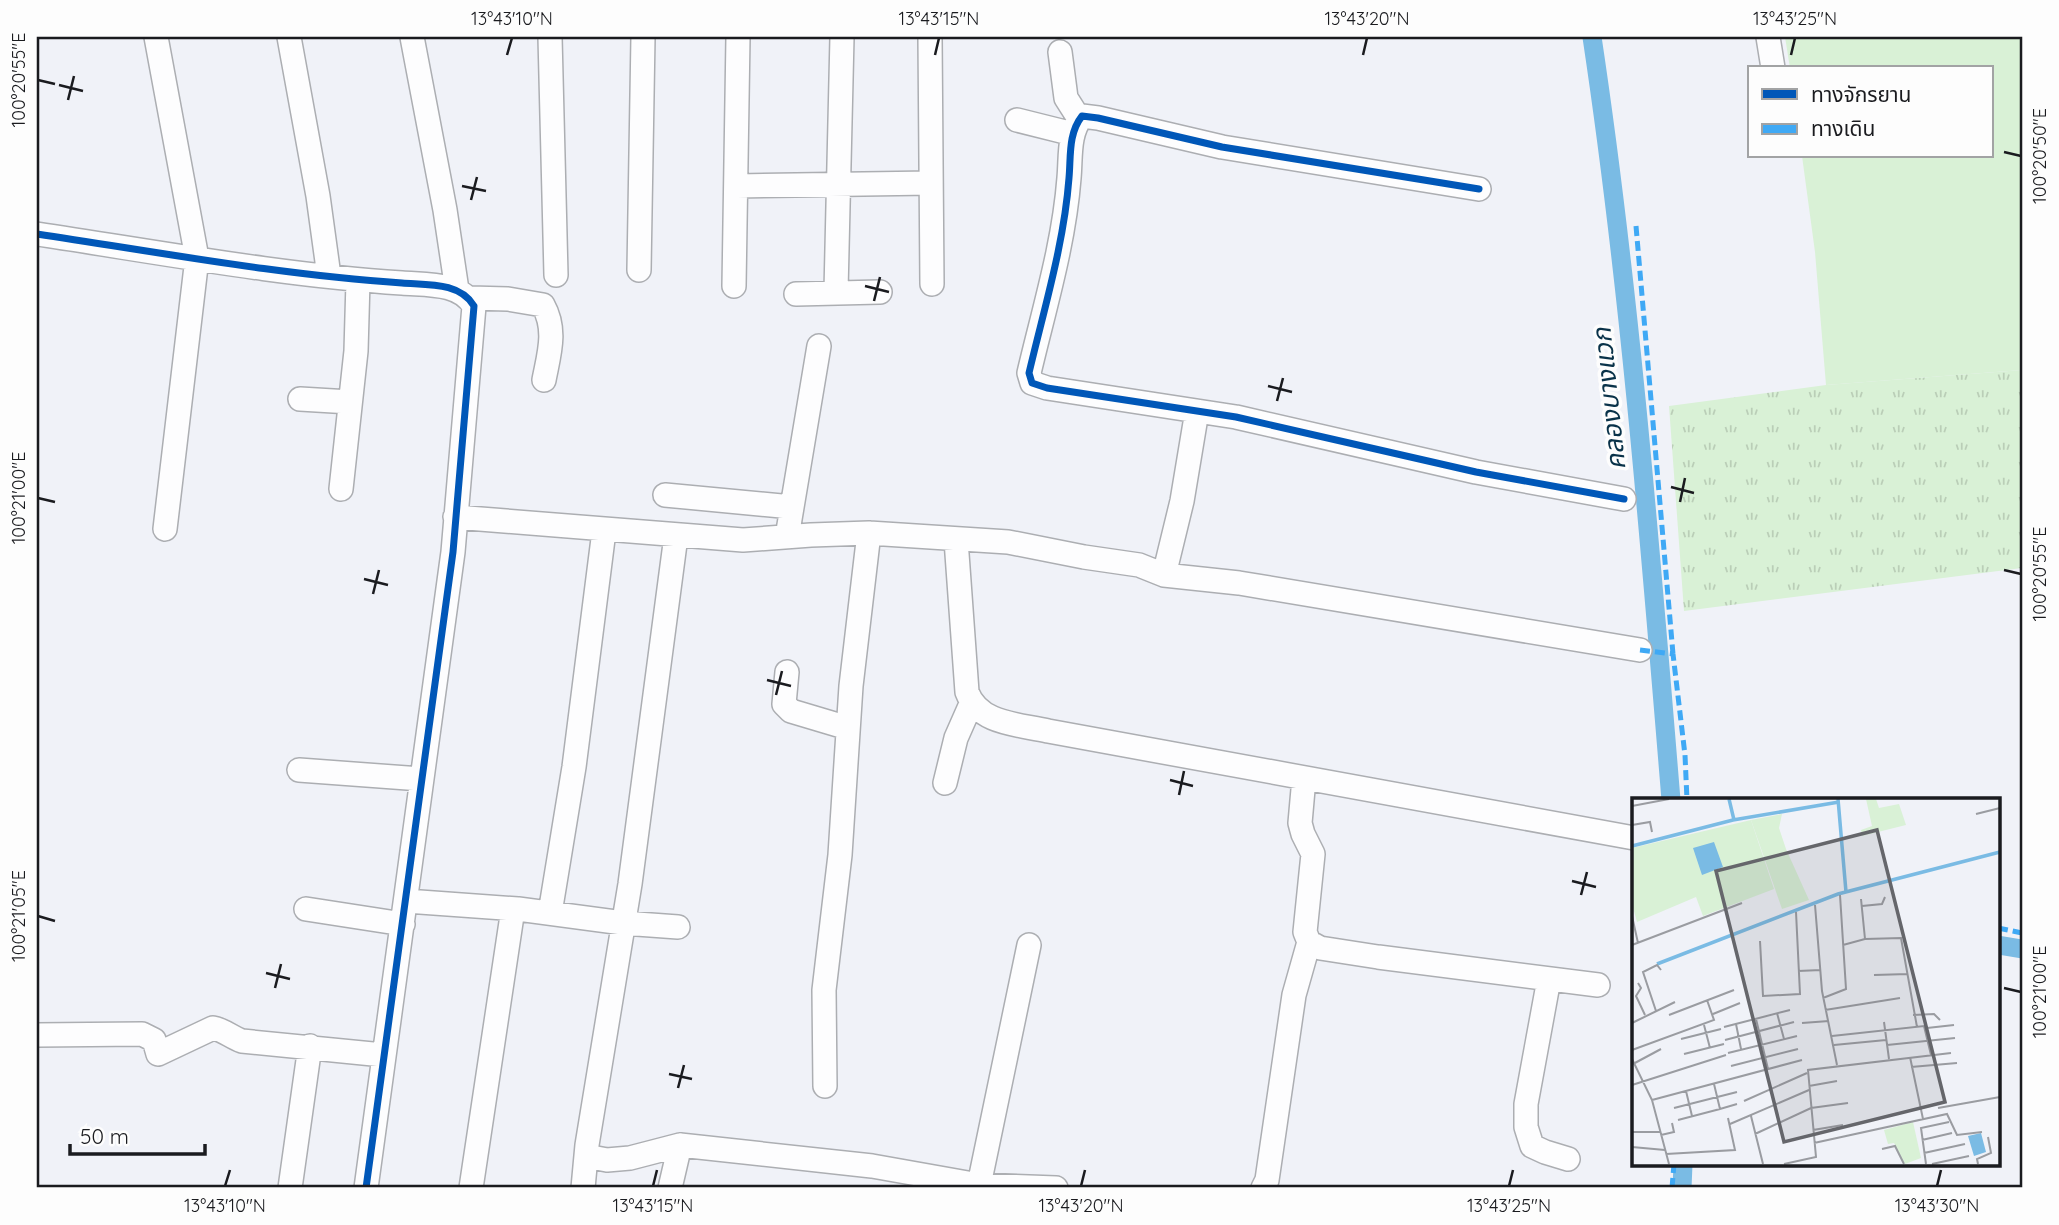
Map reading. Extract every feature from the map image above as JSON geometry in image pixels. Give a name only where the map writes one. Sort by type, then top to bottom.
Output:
[{"type":"street","points":[[156,37],[197,258],[165,529]]},
{"type":"street","points":[[289,37],[318,196],[329,276]]},
{"type":"street","points":[[366,1188],[456,517],[473,336],[474,306],[463,294],[412,37]]},
{"type":"street","points":[[550,37],[556,275]]},
{"type":"street","points":[[639,270],[643,37]]},
{"type":"street","points":[[734,286],[738,37]]},
{"type":"street","points":[[836,291],[842,37]]},
{"type":"street","points":[[932,284],[930,37],[952,37]]},
{"type":"street","points":[[1768,37],[1773,66]]},
{"type":"street","points":[[1060,52],[1066,97],[1076,127],[1065,220],[1029,373],[1032,383],[1047,388],[1236,417],[1476,471],[1624,499]]},
{"type":"street","points":[[1076,127],[1083,116],[1098,118],[1222,147],[1479,189]]},
{"type":"street","points":[[1017,120],[1076,127]]},
{"type":"street","points":[[737,186],[931,183]]},
{"type":"street","points":[[37,239],[358,281],[440,286],[463,294],[544,305],[553,333],[544,380]]},
{"type":"street","points":[[341,489],[356,351],[358,281]]},
{"type":"street","points":[[796,294],[880,292]]},
{"type":"street","points":[[786,537],[820,346]]},
{"type":"street","points":[[300,400],[350,402]]},
{"type":"street","points":[[1164,575],[1182,501],[1197,411]]},
{"type":"street","points":[[665,495],[792,507]]},
{"type":"street","points":[[456,517],[743,541],[869,533],[1008,542],[1139,565],[1164,575],[1240,583],[1640,650]]},
{"type":"street","points":[[551,914],[574,767],[604,531]]},
{"type":"street","points":[[825,1086],[824,990],[840,855],[848,728],[869,533]]},
{"type":"street","points":[[583,1188],[658,678],[676,536]]},
{"type":"street","points":[[956,540],[967,692],[971,704],[987,717],[1048,732],[1632,838]]},
{"type":"street","points":[[787,672],[784,704],[791,711],[848,728]]},
{"type":"street","points":[[945,783],[956,738],[971,704]]},
{"type":"street","points":[[299,770],[421,779]]},
{"type":"street","points":[[1263,1188],[1267,1180],[1294,995],[1309,942],[1306,932],[1313,854],[1300,823],[1304,778]]},
{"type":"street","points":[[406,901],[513,909],[678,927]]},
{"type":"street","points":[[306,909],[403,924]]},
{"type":"street","points":[[471,1188],[513,909]]},
{"type":"street","points":[[1309,942],[1320,948],[1598,985]]},
{"type":"street","points":[[979,1185],[1029,946]]},
{"type":"street","points":[[1549,979],[1526,1104],[1526,1127],[1532,1146],[1568,1159]]},
{"type":"street","points":[[37,1035],[142,1034],[154,1040],[158,1054],[214,1028],[242,1041],[383,1055]]},
{"type":"street","points":[[290,1188],[310,1046]]},
{"type":"street","points":[[586,1156],[607,1160],[630,1158],[680,1145],[872,1166],[979,1185],[1056,1188]]},
{"type":"street","points":[[670,1188],[680,1145]]},
{"type":"green space","points":[[1785,37],[2022,37],[2022,370],[1826,385],[1815,252],[1802,158],[1993,158],[1993,66],[1790,66]]},
{"type":"green space","points":[[2022,370],[2022,568],[1684,611],[1669,406],[1826,385]]},
{"type":"waterway","name":"คลองบางแวก","points":[[1592,37],[1628,322],[1671,798]]},
{"type":"waterway","points":[[2000,945],[2022,949]]},
{"type":"waterway","name":"คลองบางแวก","points":[[1682,1188],[1683,1166]]},
{"type":"marked path","points":[[1636,226],[1673,654]]},
{"type":"marked path","points":[[1640,650],[1673,654],[1685,755],[1687,798]]},
{"type":"marked path","points":[[2000,928],[2022,933]]},
{"type":"marked path","points":[[1672,1188],[1674,1166]]},
{"type":"cycle path","points":[[1479,189],[1222,147],[1082,116],[1072,138],[1063,227],[1029,373],[1032,383],[1047,388],[1236,417],[1476,472],[1624,499]]},
{"type":"cycle path","points":[[37,234],[265,269],[442,286],[460,293],[474,306],[453,552],[366,1188]]}]
